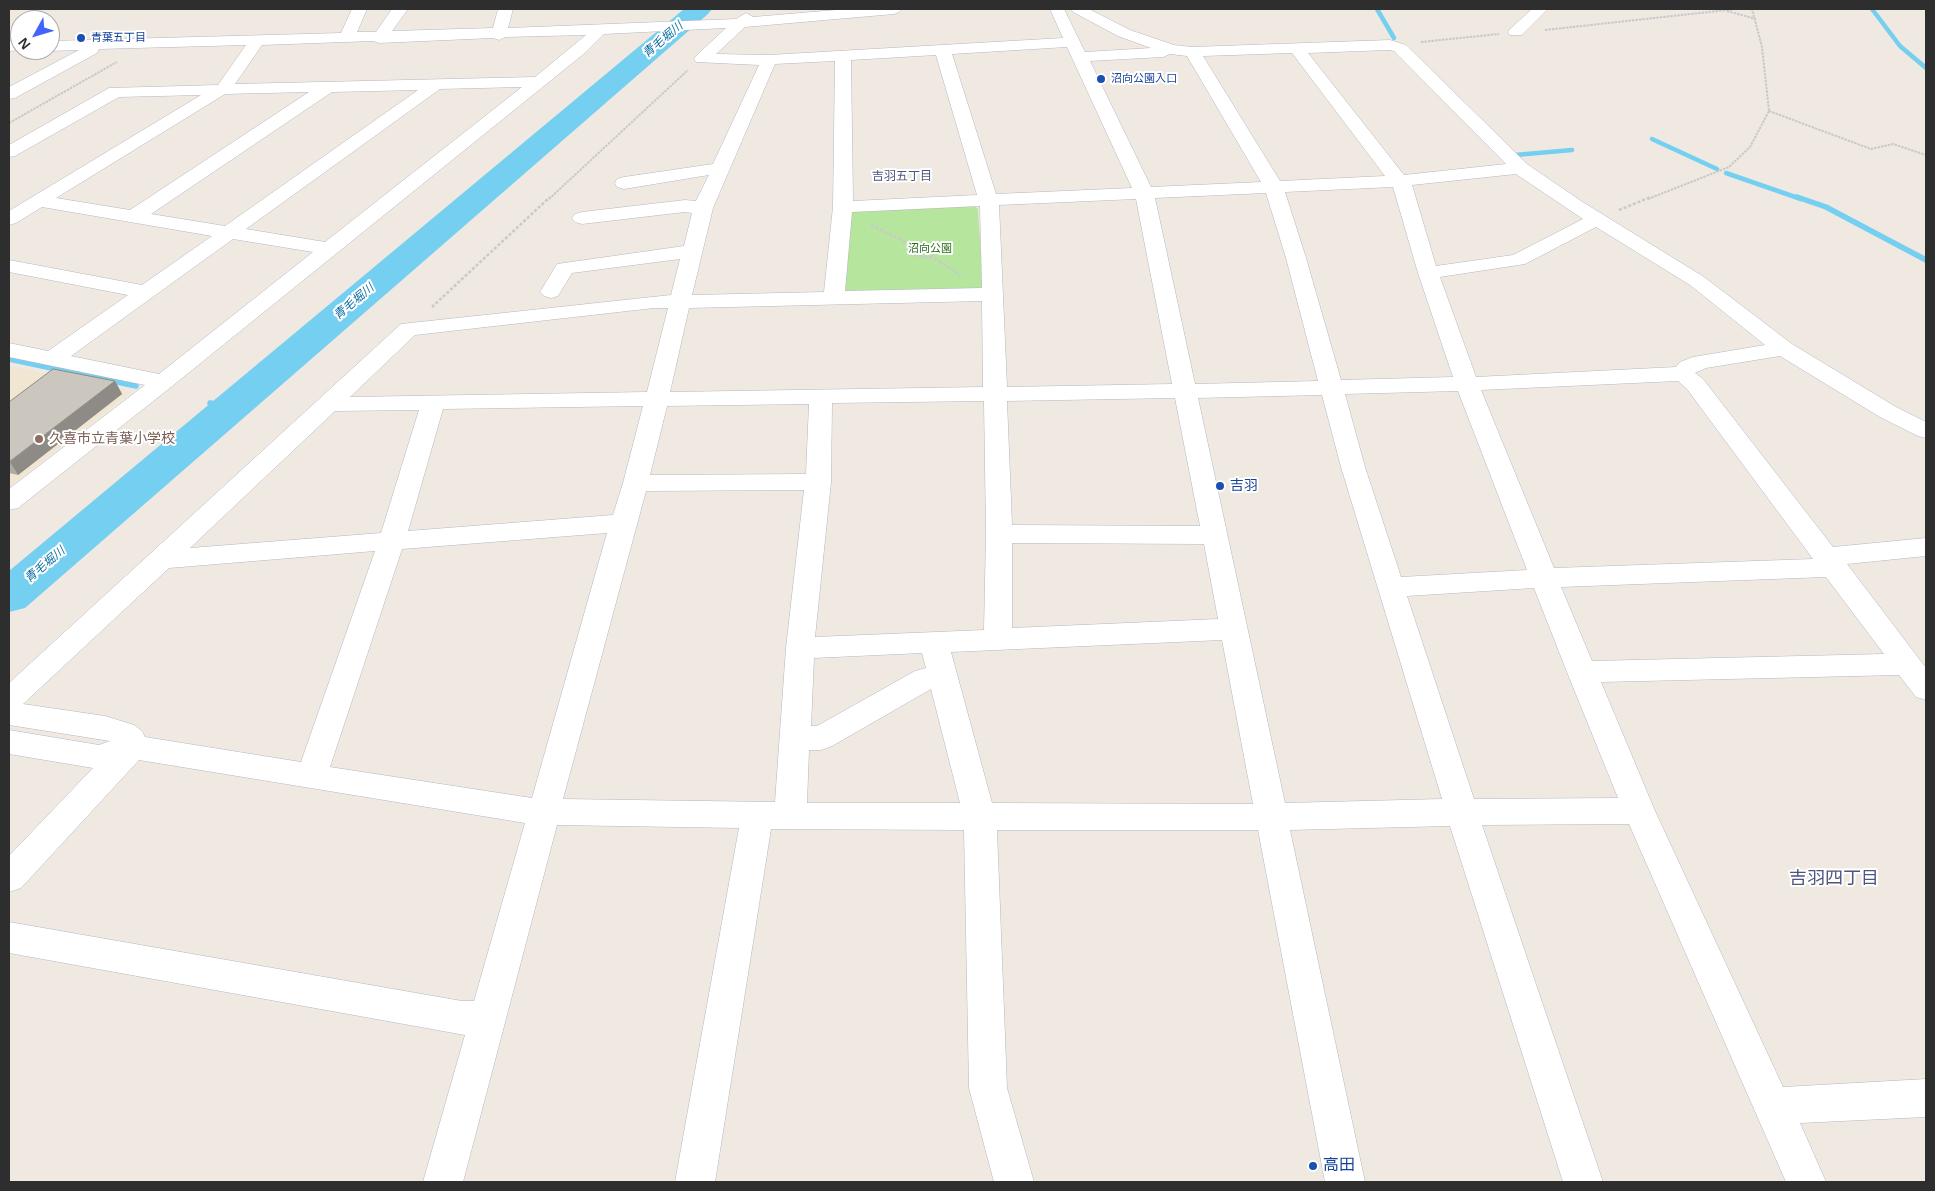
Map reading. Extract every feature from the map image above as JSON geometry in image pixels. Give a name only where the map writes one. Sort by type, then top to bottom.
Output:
[{"type":"street","points":[[346,38],[359,9]]},
{"type":"street","points":[[380,38],[400,9]]},
{"type":"street","points":[[499,34],[505,9]]},
{"type":"street","points":[[702,59],[735,23],[756,9]]},
{"type":"street","points":[[60,46],[380,38],[600,30],[735,23],[894,9]]},
{"type":"street","points":[[1057,9],[1144,194],[1215,535],[1345,1182]]},
{"type":"street","points":[[1078,9],[1124,33],[1172,50]]},
{"type":"street","points":[[1516,32],[1540,9]]},
{"type":"street","points":[[9,502],[163,382],[580,49],[600,30]]},
{"type":"street","points":[[9,219],[224,88],[257,41]]},
{"type":"street","points":[[702,59],[769,60],[942,49],[1172,50],[1192,52],[1390,45],[1400,48],[1520,168],[1597,219],[1697,281],[1784,349],[1888,412],[1926,431]]},
{"type":"street","points":[[942,49],[990,206],[999,534],[998,640]]},
{"type":"street","points":[[1297,49],[1404,188],[1428,273],[1467,384],[1582,672],[1639,811],[1806,1182]]},
{"type":"street","points":[[9,94],[91,50]]},
{"type":"street","points":[[1192,52],[1274,187],[1296,258],[1353,467],[1462,812],[1583,1182]]},
{"type":"street","points":[[834,299],[842,207],[842,55]]},
{"type":"street","points":[[443,1182],[623,523],[636,483],[703,208],[769,60]]},
{"type":"street","points":[[9,152],[115,92],[538,82]]},
{"type":"street","points":[[52,359],[437,84]]},
{"type":"street","points":[[132,217],[330,86]]},
{"type":"street","points":[[842,207],[1399,181],[1520,168]]},
{"type":"street","points":[[624,182],[707,170],[720,170]]},
{"type":"street","points":[[38,202],[328,249]]},
{"type":"street","points":[[582,218],[686,206],[703,208]]},
{"type":"street","points":[[1428,273],[1518,260],[1597,219]]},
{"type":"street","points":[[551,292],[564,268],[692,251]]},
{"type":"street","points":[[9,266],[146,292]]},
{"type":"street","points":[[9,700],[330,404],[408,329],[644,303],[991,294]]},
{"type":"street","points":[[1683,374],[1688,367],[1701,362],[1784,349]]},
{"type":"street","points":[[9,350],[163,382]]},
{"type":"street","points":[[330,404],[1185,391],[1467,384],[1683,374],[1695,384],[1926,689]]},
{"type":"street","points":[[695,1182],[774,816],[794,738],[800,648],[818,482],[821,396]]},
{"type":"street","points":[[312,775],[392,541],[432,403]]},
{"type":"street","points":[[636,483],[818,482]]},
{"type":"street","points":[[161,559],[623,523]]},
{"type":"street","points":[[999,534],[1215,535]]},
{"type":"street","points":[[1392,587],[1831,562],[1926,547]]},
{"type":"street","points":[[800,648],[1233,629]]},
{"type":"street","points":[[934,643],[980,817],[988,1088],[1014,1182]]},
{"type":"street","points":[[1582,672],[1907,664]]},
{"type":"street","points":[[794,738],[821,738],[925,679],[942,674]]},
{"type":"street","points":[[9,714],[105,728],[123,733],[131,739],[132,747]]},
{"type":"street","points":[[9,742],[99,757],[132,747],[511,809],[545,812],[774,816],[1271,817],[1462,812],[1639,811]]},
{"type":"street","points":[[9,878],[132,747]]},
{"type":"street","points":[[9,938],[462,1018],[489,1018]]},
{"type":"street","points":[[1773,1106],[1926,1098]]},
{"type":"path","points":[[1390,45],[1630,22],[1736,9]]},
{"type":"path","points":[[1597,219],[1729,167],[1750,147],[1769,111],[1762,47],[1752,9]]},
{"type":"path","points":[[1724,10],[1756,19]]},
{"type":"path","points":[[9,123],[153,44]]},
{"type":"path","points":[[408,329],[702,59]]},
{"type":"path","points":[[1769,111],[1871,149],[1893,144],[1926,155]]},
{"type":"path","points":[[842,207],[849,213],[908,243],[929,247],[934,258]]},
{"type":"path","points":[[908,243],[912,255],[934,258],[991,294]]},
{"type":"shaded area","name":"久喜市立青葉小学校","points":[[9,366],[131,392],[9,487]]},
{"type":"green space","name":"沼向公園","points":[[972,204],[978,209],[983,286],[975,290],[851,292],[844,290],[849,213],[855,211]]},
{"type":"building","points":[[53,369],[115,381],[9,462],[9,402]]},
{"type":"waterway","name":"青毛堀川","points":[[9,596],[699,9]]},
{"type":"waterway","points":[[1377,9],[1394,38]]},
{"type":"waterway","points":[[1872,9],[1900,46],[1926,68]]},
{"type":"waterway","points":[[1652,139],[1717,169]]},
{"type":"waterway","points":[[1515,155],[1572,150]]},
{"type":"waterway","points":[[1726,173],[1801,199]]},
{"type":"waterway","points":[[1797,197],[1826,207],[1926,260]]},
{"type":"waterway","points":[[9,359],[136,386]]},
{"type":"waterway","points":[[210,403],[231,407]]},
{"type":"place","name":"青葉五丁目","points":[[81,38]]},
{"type":"place","name":"沼向公園入口","points":[[1101,79]]},
{"type":"place","name":"久喜市立青葉小学校","points":[[39,439]]},
{"type":"place","name":"吉羽","points":[[1220,486]]},
{"type":"place","name":"高田","points":[[1313,1166]]},
{"type":"district","name":"吉羽五丁目","points":[[902,177]]},
{"type":"district","name":"吉羽四丁目","points":[[1834,879]]}]
